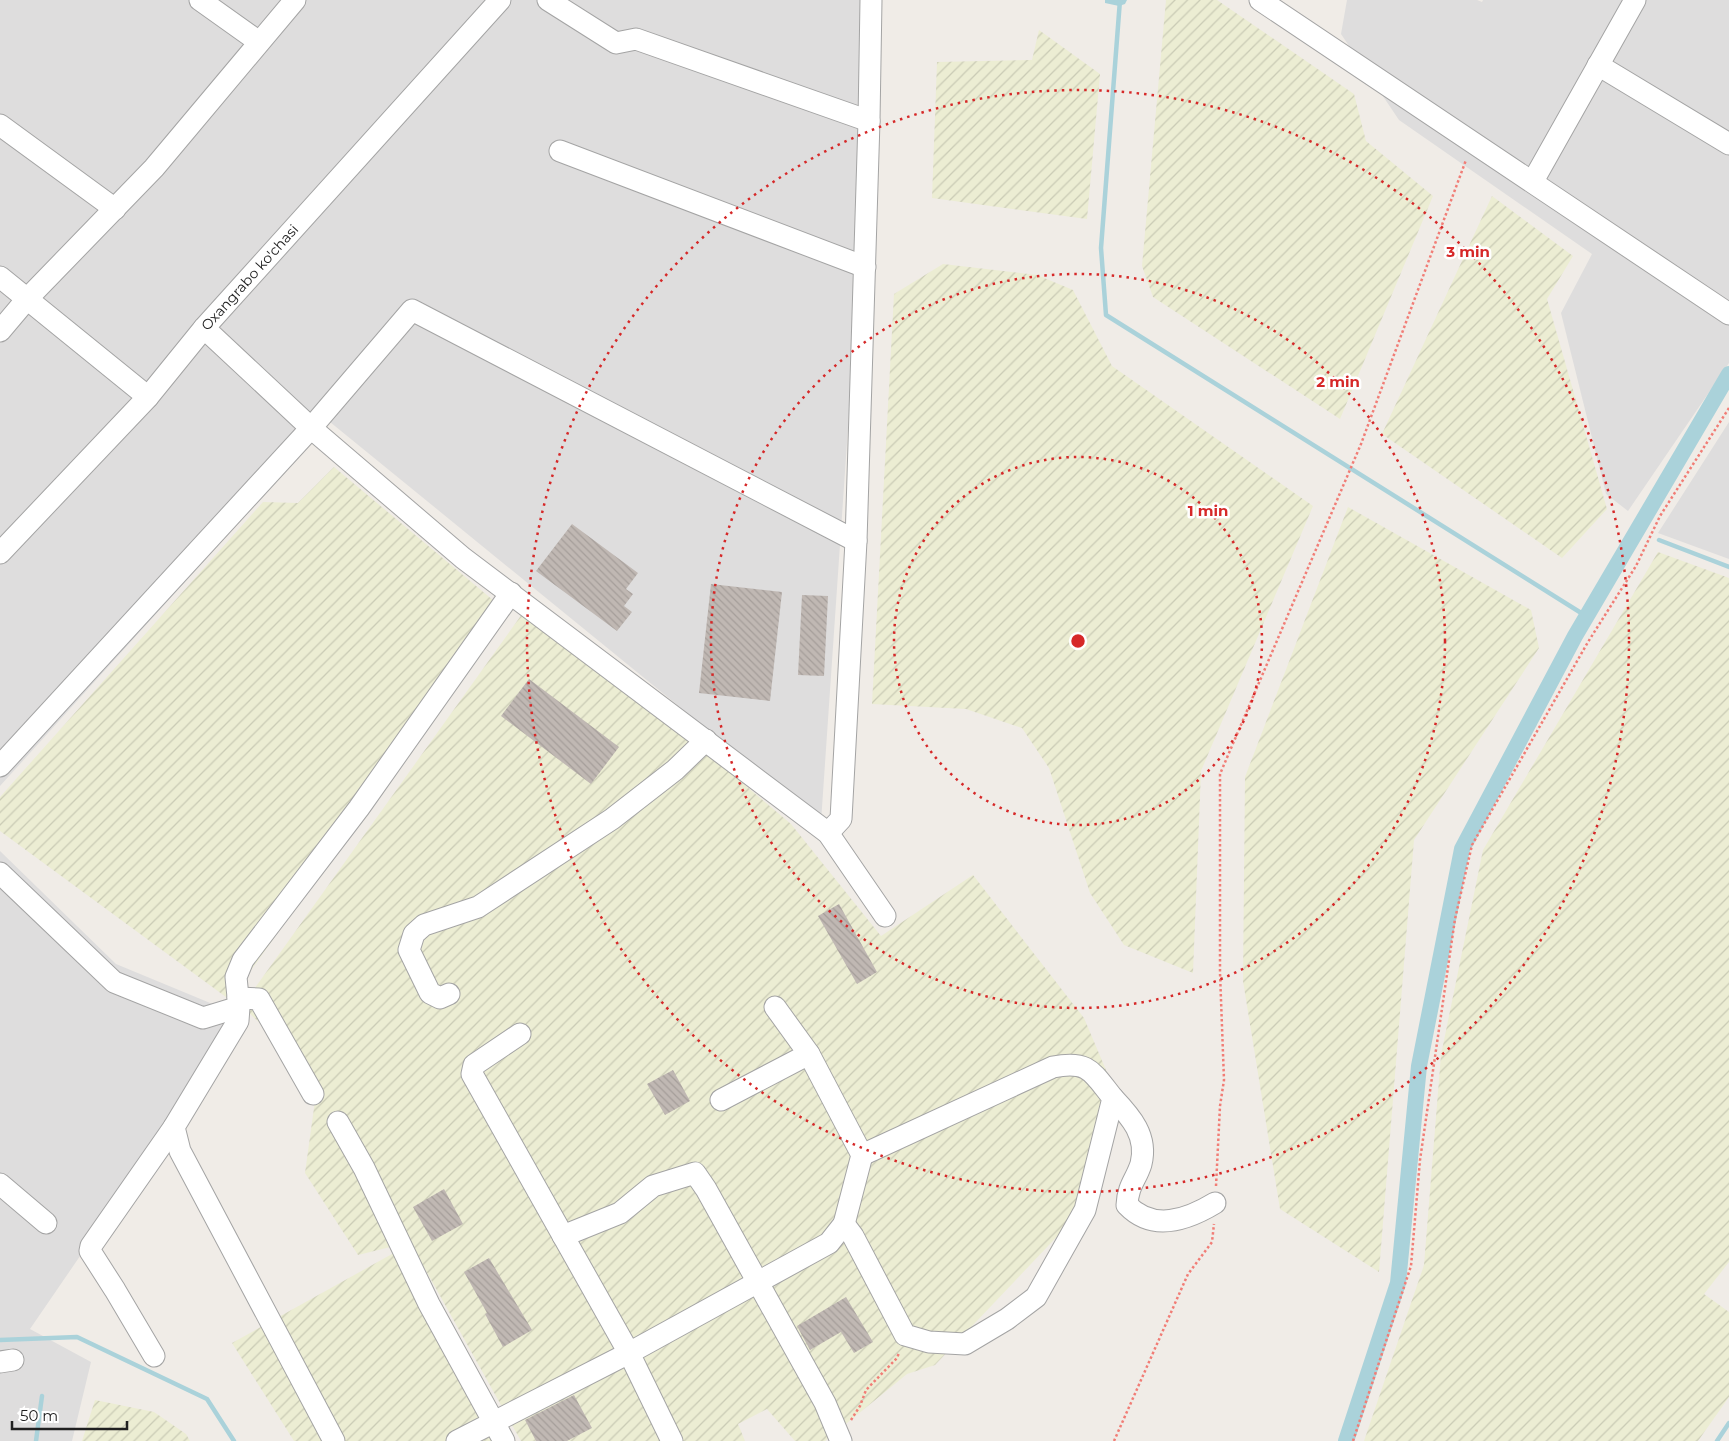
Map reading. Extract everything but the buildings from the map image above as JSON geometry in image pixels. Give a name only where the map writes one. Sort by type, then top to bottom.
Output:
[{"type":"street","points":[[200,0],[259,42]]},
{"type":"street","points":[[0,331],[27,299],[154,168],[294,0]]},
{"type":"street","name":"Oxangrabo ko'chasi","points":[[0,553],[148,396],[204,328],[500,0]]},
{"type":"street","points":[[548,0],[616,43],[636,39],[869,122]]},
{"type":"street","points":[[828,833],[841,819],[856,541],[871,0]]},
{"type":"street","points":[[1260,0],[1729,314]]},
{"type":"street","points":[[1532,181],[1635,0]]},
{"type":"street","points":[[1598,65],[1729,144]]},
{"type":"street","points":[[0,126],[115,209]]},
{"type":"street","points":[[560,151],[865,267]]},
{"type":"street","points":[[0,277],[148,396]]},
{"type":"street","points":[[0,766],[311,428],[412,310],[856,541]]},
{"type":"street","points":[[204,328],[311,428],[463,558],[828,833],[885,916]]},
{"type":"street","points":[[154,1356],[116,1290],[90,1251],[91,1246],[174,1127],[238,1021],[239,1002],[236,977],[243,960],[359,808],[511,594]]},
{"type":"street","points":[[449,994],[440,998],[430,994],[409,950],[414,934],[424,925],[478,907],[596,829],[675,770],[706,740]]},
{"type":"street","points":[[0,873],[114,982],[203,1018],[239,1002],[259,999],[314,1094]]},
{"type":"street","points":[[457,1441],[629,1353],[829,1243],[844,1224],[862,1155],[809,1054],[775,1007]]},
{"type":"street","points":[[520,1034],[474,1065],[472,1074],[629,1353],[672,1441]]},
{"type":"street","points":[[720,1100],[809,1054]]},
{"type":"street","points":[[862,1155],[1053,1067],[1070,1064],[1091,1070],[1113,1098],[1130,1115],[1142,1137],[1141,1163],[1128,1192],[1127,1205],[1137,1215],[1160,1222],[1195,1215],[1215,1203]]},
{"type":"street","points":[[844,1224],[853,1236],[904,1334],[929,1342],[965,1344],[1007,1319],[1036,1297],[1085,1210],[1113,1098]]},
{"type":"street","points":[[338,1122],[364,1168],[429,1304],[504,1441]]},
{"type":"street","points":[[174,1127],[180,1151],[334,1441]]},
{"type":"street","points":[[563,1236],[620,1213],[653,1186],[695,1173],[706,1189],[825,1403],[841,1441]]},
{"type":"street","points":[[0,1184],[46,1223]]},
{"type":"path","points":[[1114,1441],[1188,1274],[1212,1242],[1220,1106],[1224,1080],[1220,973],[1220,774],[1361,444],[1473,141]]},
{"type":"path","points":[[1353,1441],[1411,1266],[1420,1160],[1455,919],[1472,845],[1588,642],[1636,566],[1660,516],[1729,408]]},
{"type":"path","points":[[851,1420],[860,1406],[866,1390],[897,1358],[904,1334]]},
{"type":"shaded area","points":[[0,0],[869,0],[869,121],[821,822],[330,422],[0,786]]},
{"type":"shaded area","points":[[1347,0],[1477,0],[1482,2],[1483,0],[1729,0],[1729,363],[1628,511],[1606,494],[1561,313],[1592,254],[1399,120],[1341,34]]},
{"type":"shaded area","points":[[1729,422],[1729,559],[1658,533]]},
{"type":"shaded area","points":[[0,851],[116,964],[244,1017],[30,1329],[91,1362],[72,1441],[0,1441]]},
{"type":"green space","points":[[1166,0],[1217,0],[1354,94],[1366,141],[1433,196],[1340,419],[1153,297],[1142,266]]},
{"type":"green space","points":[[1039,30],[1100,74],[1087,219],[932,198],[937,62],[1032,60]]},
{"type":"green space","points":[[1492,196],[1573,256],[1547,299],[1607,509],[1562,558],[1382,434]]},
{"type":"green space","points":[[943,264],[1037,275],[1073,290],[1112,366],[1313,506],[1201,771],[1193,973],[1124,945],[1090,893],[1049,768],[1022,728],[966,709],[872,704],[894,294]]},
{"type":"green space","points":[[334,467],[506,611],[230,1000],[0,831],[0,797],[263,502],[298,503]]},
{"type":"green space","points":[[1348,507],[1531,610],[1539,648],[1414,840],[1379,1272],[1280,1209],[1243,981],[1245,777]]},
{"type":"green space","points":[[1658,552],[1729,578],[1729,1262],[1704,1294],[1729,1312],[1729,1397],[1698,1441],[1364,1441],[1424,1265],[1441,1055],[1483,850]]},
{"type":"green space","points":[[530,603],[791,824],[881,936],[973,875],[1084,1018],[1117,1096],[1087,1205],[935,1365],[907,1374],[825,1441],[795,1441],[767,1409],[738,1424],[745,1441],[521,1441],[410,1242],[358,1255],[305,1173],[318,1079],[242,1006]]},
{"type":"green space","points":[[401,1249],[512,1441],[294,1441],[232,1343]]},
{"type":"green space","points":[[95,1400],[154,1412],[186,1434],[190,1441],[82,1441]]},
{"type":"water","points":[[1105,0],[1127,0],[1125,4],[1119,6],[1105,3]]},
{"type":"waterway","points":[[1120,0],[1101,248],[1106,315],[1586,616]]},
{"type":"waterway","points":[[1346,1441],[1398,1283],[1419,1066],[1462,849],[1575,636],[1729,374]]},
{"type":"waterway","points":[[1659,540],[1729,567]]},
{"type":"waterway","points":[[0,1340],[77,1337],[207,1399],[234,1441]]},
{"type":"waterway","points":[[36,1441],[42,1396]]},
{"type":"waterway","points":[[1717,1441],[1729,1423]]}]
